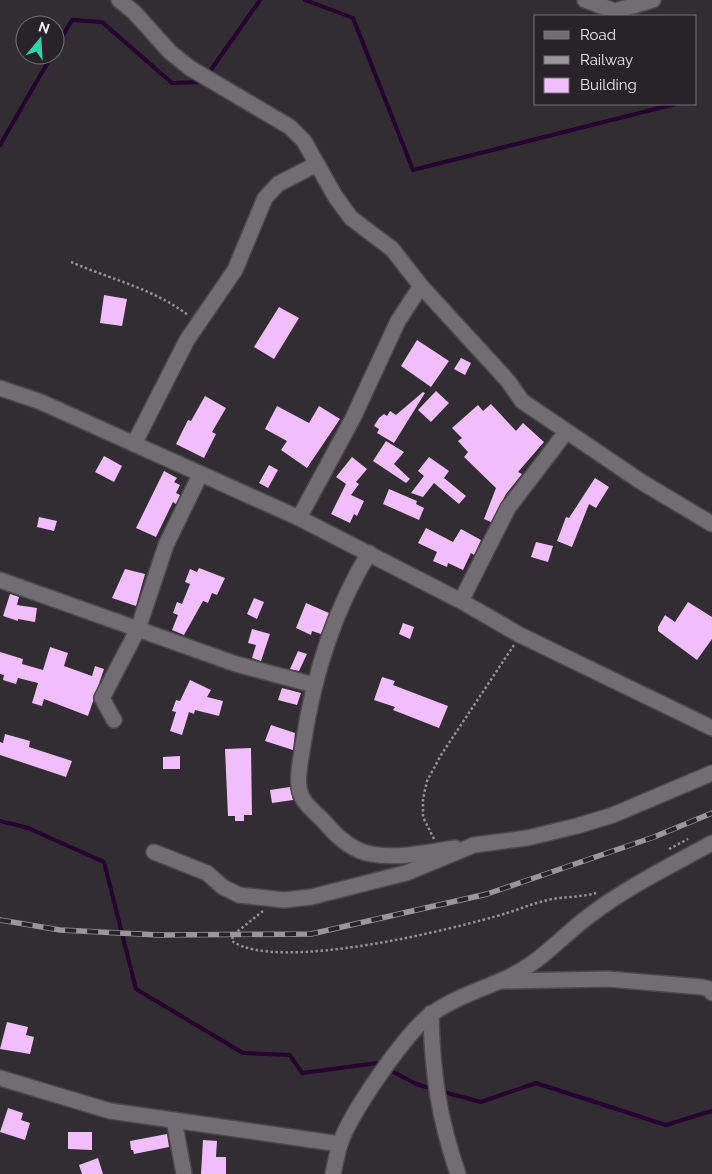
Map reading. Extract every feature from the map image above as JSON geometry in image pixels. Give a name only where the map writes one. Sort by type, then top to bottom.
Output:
[{"type":"street","points":[[119,0],[134,12],[170,52],[190,68],[290,127],[304,141],[351,218],[392,249],[421,286],[508,380],[522,401],[640,481],[712,524]]},
{"type":"street","points":[[585,0],[615,11],[653,0]]},
{"type":"street","points":[[134,444],[187,340],[236,270],[265,198],[278,184],[317,164]]},
{"type":"street","points":[[299,518],[353,418],[398,321],[421,286]]},
{"type":"street","points":[[0,388],[41,402],[299,518],[461,601],[520,635],[712,728]]},
{"type":"street","points":[[461,601],[508,508],[566,432]]},
{"type":"street","points":[[114,720],[102,698],[138,629],[166,545],[200,474]]},
{"type":"street","points":[[369,553],[350,584],[339,609],[314,685],[300,767],[299,787],[303,800],[335,835],[369,854],[399,855],[527,838],[613,815],[712,773]]},
{"type":"street","points":[[0,580],[236,664],[314,685]]},
{"type":"street","points":[[334,1174],[340,1144],[353,1116],[391,1060],[431,1013],[470,992],[501,981],[532,964],[587,917],[621,894],[712,843]]},
{"type":"street","points":[[154,852],[207,873],[223,886],[239,895],[284,900],[311,897],[406,873],[474,845]]},
{"type":"street","points":[[501,981],[608,979],[702,987],[710,989],[712,993]]},
{"type":"street","points":[[431,1013],[432,1062],[439,1109],[446,1139],[458,1174]]},
{"type":"street","points":[[0,1078],[110,1111],[340,1144]]},
{"type":"street","points":[[174,1120],[184,1174]]},
{"type":"path","points":[[71,262],[112,276],[175,305],[200,323]]},
{"type":"path","points":[[442,850],[429,833],[423,817],[423,798],[427,781],[440,755],[520,635]]},
{"type":"path","points":[[665,851],[691,838]]},
{"type":"path","points":[[284,900],[267,908],[233,935],[232,941],[254,950],[276,952],[347,948],[476,921],[545,900],[598,892]]},
{"type":"building","points":[[104,295],[127,299],[122,326],[100,323]]},
{"type":"building","points":[[279,307],[299,318],[274,359],[254,347]]},
{"type":"building","points":[[417,340],[449,361],[431,387],[401,366]]},
{"type":"building","points":[[461,358],[471,363],[465,375],[454,369]]},
{"type":"building","points":[[436,391],[449,403],[431,422],[418,410]]},
{"type":"building","points":[[423,392],[425,393],[394,443],[377,433],[379,429],[374,426],[379,418],[384,414],[387,416],[390,411],[396,415]]},
{"type":"building","points":[[205,396],[226,408],[212,432],[216,434],[204,458],[176,444],[188,420],[191,421]]},
{"type":"building","points":[[491,404],[516,431],[523,423],[544,442],[518,472],[522,474],[506,494],[491,522],[484,519],[496,488],[464,457],[468,452],[458,441],[462,438],[452,428],[478,405],[483,411]]},
{"type":"building","points":[[277,406],[309,423],[319,406],[340,419],[307,468],[281,450],[287,441],[265,429]]},
{"type":"building","points":[[386,441],[404,452],[394,464],[410,479],[406,483],[373,461]]},
{"type":"building","points":[[104,456],[122,466],[114,482],[95,472]]},
{"type":"building","points":[[352,457],[367,469],[356,482],[359,484],[351,495],[364,501],[357,516],[354,514],[350,523],[331,514],[346,484],[336,477]]},
{"type":"building","points":[[429,457],[449,471],[444,478],[466,496],[459,504],[434,483],[423,497],[411,493],[424,476],[418,471]]},
{"type":"building","points":[[269,465],[278,470],[268,488],[259,483]]},
{"type":"building","points":[[164,471],[177,478],[174,482],[180,485],[176,493],[180,495],[176,504],[173,502],[156,537],[136,528]]},
{"type":"building","points":[[595,478],[609,487],[596,508],[589,504],[572,547],[557,541],[566,517],[569,518]]},
{"type":"building","points":[[389,489],[417,501],[416,504],[424,508],[419,520],[383,504]]},
{"type":"building","points":[[39,517],[57,521],[54,531],[37,527]]},
{"type":"building","points":[[426,528],[453,542],[461,529],[481,540],[474,555],[471,553],[463,570],[448,563],[447,567],[433,561],[437,552],[418,543]]},
{"type":"building","points":[[536,542],[553,546],[548,562],[531,557]]},
{"type":"building","points":[[199,568],[225,578],[217,595],[212,593],[208,603],[203,601],[184,635],[172,630],[178,615],[173,613],[177,602],[182,604],[190,584],[185,582],[190,569],[197,572]]},
{"type":"building","points":[[125,569],[145,574],[136,606],[112,598]]},
{"type":"building","points":[[10,594],[19,597],[17,605],[37,608],[35,622],[18,619],[18,621],[3,616]]},
{"type":"building","points":[[254,598],[264,602],[257,619],[247,614]]},
{"type":"building","points":[[688,602],[712,617],[712,639],[697,660],[658,631],[658,627],[665,615],[675,622]]},
{"type":"building","points":[[306,603],[329,613],[321,634],[312,631],[311,635],[296,628]]},
{"type":"building","points":[[403,623],[414,627],[410,639],[399,634]]},
{"type":"building","points":[[252,629],[270,634],[261,661],[252,658],[256,645],[248,643]]},
{"type":"building","points":[[50,647],[68,653],[64,666],[92,676],[95,666],[104,669],[88,716],[44,699],[42,706],[32,703],[38,683],[18,678],[16,684],[3,680],[4,675],[0,674],[0,652],[23,659],[22,664],[43,670]]},
{"type":"building","points":[[298,651],[307,654],[299,671],[290,669]]},
{"type":"building","points":[[382,677],[395,681],[393,685],[448,706],[439,728],[393,710],[395,707],[374,700]]},
{"type":"building","points":[[190,680],[211,690],[207,697],[223,701],[219,716],[195,710],[194,714],[189,712],[182,735],[170,731],[176,712],[172,711],[176,700],[180,701]]},
{"type":"building","points":[[282,688],[301,693],[297,705],[278,700]]},
{"type":"building","points":[[271,725],[295,733],[293,750],[265,741]]},
{"type":"building","points":[[5,734],[30,741],[29,747],[72,761],[66,777],[0,755],[0,742],[3,743]]},
{"type":"building","points":[[251,748],[252,815],[244,815],[244,821],[235,821],[235,816],[228,816],[225,749]]},
{"type":"building","points":[[180,756],[180,769],[163,769],[163,757]]},
{"type":"building","points":[[290,787],[293,800],[272,803],[270,790]]},
{"type":"building","points":[[7,1022],[28,1027],[26,1035],[34,1037],[30,1054],[0,1049]]},
{"type":"building","points":[[8,1108],[23,1113],[21,1120],[30,1123],[25,1140],[0,1132]]},
{"type":"building","points":[[68,1132],[92,1132],[92,1150],[68,1149]]},
{"type":"building","points":[[167,1134],[169,1147],[134,1154],[133,1150],[131,1150],[130,1141]]},
{"type":"building","points":[[203,1140],[217,1141],[216,1157],[226,1157],[226,1174],[201,1174]]},
{"type":"building","points":[[98,1158],[103,1174],[82,1174],[79,1165]]},
{"type":"waterway","points":[[208,74],[260,0]]},
{"type":"waterway","points":[[305,0],[353,18],[413,170],[671,105]]},
{"type":"waterway","points":[[65,32],[72,20],[102,22],[172,83],[203,82]]},
{"type":"waterway","points":[[0,145],[46,65]]},
{"type":"waterway","points":[[0,821],[28,828],[104,862],[136,989],[243,1053],[290,1055],[302,1073],[378,1063],[381,1065]]},
{"type":"waterway","points":[[388,1069],[416,1084],[433,1089]]},
{"type":"waterway","points":[[440,1091],[481,1102],[536,1083],[666,1125],[712,1111]]},
{"type":"railway","points":[[0,920],[60,930],[159,935],[311,934],[487,894],[654,837],[712,813]]}]
